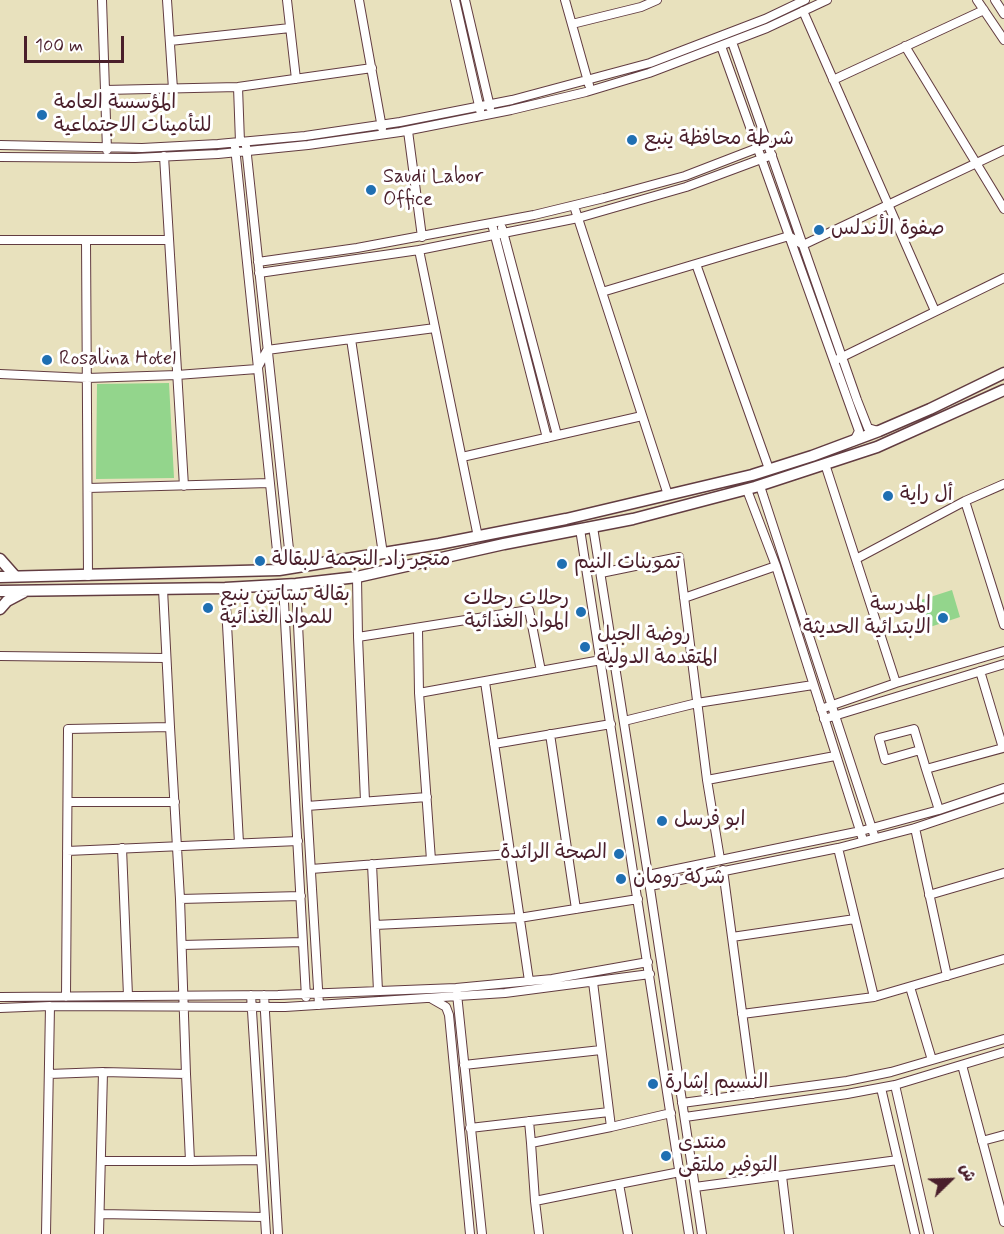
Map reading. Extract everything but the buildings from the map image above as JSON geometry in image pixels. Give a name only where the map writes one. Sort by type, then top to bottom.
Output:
[{"type":"main road","points":[[0,577],[279,570],[478,537],[566,519],[769,470],[879,431],[1004,373]]},
{"type":"main road","points":[[0,591],[225,588],[296,584],[357,577],[633,519],[747,490],[877,447],[1004,390]]},
{"type":"main road","points":[[0,558],[15,576]]},
{"type":"main road","points":[[0,609],[7,601],[24,591]]},
{"type":"street","points":[[102,0],[108,158]]},
{"type":"street","points":[[167,0],[173,89]]},
{"type":"street","points":[[287,0],[296,79]]},
{"type":"street","points":[[359,0],[383,135]]},
{"type":"street","points":[[455,0],[482,116]]},
{"type":"street","points":[[465,0],[492,114]]},
{"type":"street","points":[[565,0],[590,90]]},
{"type":"street","points":[[572,24],[657,0]]},
{"type":"street","points":[[0,145],[142,148],[305,136],[382,125],[490,105],[650,63],[765,19],[805,0]]},
{"type":"street","points":[[0,157],[108,158],[236,152],[383,135],[492,114],[649,73],[732,42],[827,0]]},
{"type":"street","points":[[977,0],[1004,40]]},
{"type":"street","points":[[999,1],[1004,14]]},
{"type":"street","points":[[833,80],[984,10]]},
{"type":"street","points":[[803,11],[935,312]]},
{"type":"street","points":[[170,41],[290,28]]},
{"type":"street","points":[[732,42],[803,245],[838,359],[859,431],[854,441]]},
{"type":"street","points":[[721,46],[789,236],[838,359],[868,428],[879,431]]},
{"type":"street","points":[[905,46],[1004,209]]},
{"type":"street","points":[[105,90],[238,87],[372,68]]},
{"type":"street","points":[[238,87],[240,142],[236,152],[279,570]]},
{"type":"street","points":[[408,130],[422,237]]},
{"type":"street","points":[[240,142],[246,151],[291,568]]},
{"type":"street","points":[[258,261],[422,237],[574,206],[685,176],[768,144]]},
{"type":"street","points":[[803,245],[1004,150]]},
{"type":"street","points":[[259,273],[419,250],[578,218],[686,187],[772,155]]},
{"type":"street","points":[[164,156],[184,486]]},
{"type":"street","points":[[574,206],[668,495]]},
{"type":"street","points":[[501,222],[557,435]]},
{"type":"street","points":[[492,224],[547,438]]},
{"type":"street","points":[[602,292],[789,236],[803,245]]},
{"type":"street","points":[[0,240],[169,240]]},
{"type":"street","points":[[86,240],[88,576]]},
{"type":"street","points":[[419,250],[478,537]]},
{"type":"street","points":[[696,264],[769,470]]},
{"type":"street","points":[[838,359],[1004,278]]},
{"type":"street","points":[[267,350],[435,328]]},
{"type":"street","points":[[351,339],[383,554]]},
{"type":"street","points":[[257,369],[267,350]]},
{"type":"street","points":[[0,374],[87,378],[257,369]]},
{"type":"street","points":[[462,457],[642,416]]},
{"type":"street","points":[[825,464],[896,683]]},
{"type":"street","points":[[88,488],[269,483]]},
{"type":"street","points":[[856,559],[965,501],[1004,484]]},
{"type":"street","points":[[760,486],[875,838]]},
{"type":"street","points":[[747,490],[776,566],[863,840]]},
{"type":"street","points":[[965,501],[1004,625]]},
{"type":"street","points":[[593,527],[702,1234]]},
{"type":"street","points":[[580,529],[689,1234]]},
{"type":"street","points":[[601,573],[679,557],[707,780],[720,859]]},
{"type":"street","points":[[684,598],[776,566]]},
{"type":"street","points":[[357,577],[365,801]]},
{"type":"street","points":[[296,584],[320,1005]]},
{"type":"street","points":[[283,585],[307,1006]]},
{"type":"street","points":[[225,588],[239,843]]},
{"type":"street","points":[[163,589],[180,899],[190,1161]]},
{"type":"street","points":[[358,638],[529,610],[541,671]]},
{"type":"street","points":[[418,629],[419,693],[431,860]]},
{"type":"street","points":[[821,709],[896,683],[1004,651]]},
{"type":"street","points":[[0,656],[165,658]]},
{"type":"street","points":[[419,693],[601,660]]},
{"type":"street","points":[[824,719],[1004,664]]},
{"type":"street","points":[[926,769],[1003,748],[1000,727],[980,671]]},
{"type":"street","points":[[485,682],[529,981]]},
{"type":"street","points":[[624,721],[697,703],[813,685]]},
{"type":"street","points":[[494,744],[611,724]]},
{"type":"street","points":[[66,997],[68,729],[170,727]]},
{"type":"street","points":[[920,750],[885,760],[879,738],[914,729],[939,810]]},
{"type":"street","points":[[550,734],[576,909]]},
{"type":"street","points":[[707,780],[835,756]]},
{"type":"street","points":[[648,875],[861,831],[939,810],[1004,788]]},
{"type":"street","points":[[307,806],[427,797]]},
{"type":"street","points":[[650,886],[838,848],[915,828],[1004,798]]},
{"type":"street","points":[[68,802],[175,802]]},
{"type":"street","points":[[915,828],[947,975]]},
{"type":"street","points":[[68,851],[298,841]]},
{"type":"street","points":[[122,848],[128,996]]},
{"type":"street","points":[[838,848],[874,997]]},
{"type":"street","points":[[311,869],[510,855]]},
{"type":"street","points":[[372,864],[378,991]]},
{"type":"street","points":[[723,870],[753,1094]]},
{"type":"street","points":[[929,895],[1004,873]]},
{"type":"street","points":[[180,899],[301,896]]},
{"type":"street","points":[[375,925],[519,918],[638,899]]},
{"type":"street","points":[[732,937],[855,919]]},
{"type":"street","points":[[182,945],[303,942]]},
{"type":"street","points":[[742,1014],[874,997],[1004,959]]},
{"type":"street","points":[[648,962],[456,992],[431,998],[265,1008],[50,1006],[1,1008],[1,997],[264,995],[378,991],[456,992],[529,991],[650,974]]},
{"type":"street","points":[[593,982],[611,1127]]},
{"type":"street","points":[[910,987],[932,1060]]},
{"type":"street","points":[[456,992],[482,1234]]},
{"type":"street","points":[[251,995],[266,1234]]},
{"type":"street","points":[[264,995],[278,1234]]},
{"type":"street","points":[[431,998],[446,1007],[449,1015],[470,1234]]},
{"type":"street","points":[[46,1234],[50,1006]]},
{"type":"street","points":[[682,1103],[847,1081],[891,1072],[1004,1039]]},
{"type":"street","points":[[464,1065],[601,1050]]},
{"type":"street","points":[[685,1117],[881,1088],[1004,1052]]},
{"type":"street","points":[[962,1065],[1004,1222]]},
{"type":"street","points":[[49,1074],[103,1072],[186,1074]]},
{"type":"street","points":[[99,1234],[103,1072]]},
{"type":"street","points":[[895,1085],[930,1234]]},
{"type":"street","points":[[881,1088],[915,1234]]},
{"type":"street","points":[[470,1128],[609,1112]]},
{"type":"street","points":[[531,1143],[671,1113]]},
{"type":"street","points":[[530,1121],[539,1234]]},
{"type":"street","points":[[982,1141],[1004,1135]]},
{"type":"street","points":[[101,1161],[261,1160]]},
{"type":"street","points":[[695,1187],[898,1161]]},
{"type":"street","points":[[535,1201],[680,1172]]},
{"type":"street","points":[[782,1176],[789,1234]]},
{"type":"street","points":[[620,1184],[628,1234]]},
{"type":"street","points":[[100,1214],[265,1217]]},
{"type":"green space","points":[[169,383],[174,478],[96,479],[97,384]]},
{"type":"green space","points":[[952,590],[960,617],[930,627],[921,600]]},
{"type":"place","name":"المؤسسة العامة للتأمينات الاجتماعية","points":[[42,115]]},
{"type":"place","name":"شرطة محافظة ينبع","points":[[632,140]]},
{"type":"place","name":"Saudi Labor Office","points":[[371,190]]},
{"type":"place","name":"صفوة الأندلس","points":[[819,230]]},
{"type":"place","name":"Rosalina Hotel","points":[[47,360]]},
{"type":"place","name":"أل راية","points":[[888,496]]},
{"type":"place","name":"متجر زاد النجمة للبقالة","points":[[260,561]]},
{"type":"place","name":"تموينات النيم","points":[[562,564]]},
{"type":"place","name":"بقالة بساتين ينبع للمواد الغذائية","points":[[208,608]]},
{"type":"place","name":"رحلات رحلات المواد الغذائية","points":[[581,612]]},
{"type":"place","name":"المدرسة الابتدائية الحديثة","points":[[943,618]]},
{"type":"place","name":"روضة الجيل المتقدمة الدولية","points":[[585,647]]},
{"type":"place","name":"ابو فرسل","points":[[662,821]]},
{"type":"place","name":"الصحة الرائدة","points":[[619,854]]},
{"type":"place","name":"شركة رومان","points":[[621,879]]},
{"type":"place","name":"النسيم إشارة","points":[[653,1084]]},
{"type":"place","name":"منتدى التوفير ملتقى","points":[[666,1156]]}]
